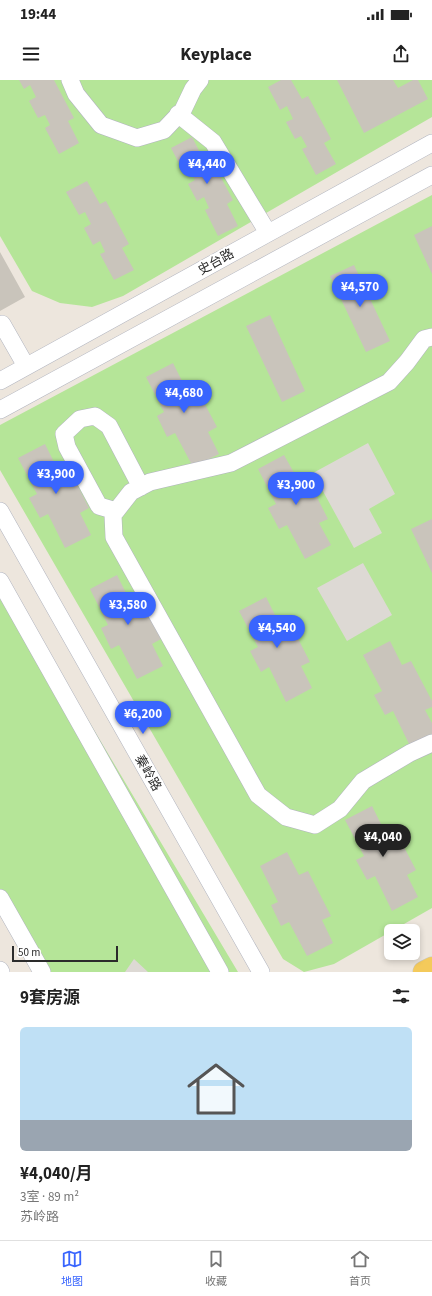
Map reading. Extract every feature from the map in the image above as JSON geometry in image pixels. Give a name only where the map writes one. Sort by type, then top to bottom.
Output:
[{"type":"main road","points":[[424,972],[432,968]]},
{"type":"street","points":[[70,80],[76,94],[101,125],[137,138],[164,130],[183,110],[193,89],[200,80]]},
{"type":"street","points":[[178,114],[213,142],[268,233]]},
{"type":"street","name":"史台路","points":[[0,381],[432,143]]},
{"type":"street","name":"史台路","points":[[0,410],[432,175]]},
{"type":"street","points":[[0,325],[2,324],[26,366]]},
{"type":"street","points":[[432,338],[424,339],[407,362],[389,382],[231,463],[150,482],[132,492],[112,514],[114,537],[258,795],[286,817],[315,825],[340,809],[363,781],[410,753],[432,743]]},
{"type":"street","points":[[116,511],[99,506],[67,447],[64,434],[80,419],[95,416],[109,426],[142,487]]},
{"type":"street","name":"秦岭路","points":[[0,511],[261,972]]},
{"type":"street","points":[[0,581],[220,972]]},
{"type":"street","points":[[3,909],[42,972]]},
{"type":"green space","points":[[0,80],[432,80],[432,117],[123,296],[92,307],[60,303],[32,291],[0,236]]},
{"type":"green space","points":[[432,195],[432,908],[404,924],[384,924],[384,935],[334,964],[304,972],[283,959],[0,470],[0,425]]},
{"type":"green space","points":[[0,572],[238,972],[42,972],[0,898]]},
{"type":"shaded area","points":[[368,443],[395,494],[369,509],[382,533],[354,548],[313,473]]},
{"type":"shaded area","points":[[363,563],[392,615],[347,641],[317,588]]},
{"type":"shaded area","points":[[134,959],[148,972],[125,972]]},
{"type":"building","points":[[19,80],[54,80],[74,118],[68,121],[79,143],[59,154],[45,128],[50,125],[45,115],[38,118],[29,101],[36,97],[30,85],[24,89]]},
{"type":"building","points":[[281,80],[291,80],[302,99],[308,96],[331,139],[324,143],[336,164],[316,175],[302,149],[307,147],[301,136],[295,139],[286,122],[293,119],[287,106],[280,110],[268,87]]},
{"type":"building","points":[[337,80],[393,80],[398,88],[413,80],[418,80],[428,99],[364,133]]},
{"type":"building","points":[[192,137],[204,160],[210,157],[233,200],[227,204],[238,226],[218,236],[205,210],[209,208],[204,197],[197,201],[188,184],[195,180],[189,168],[183,171],[171,148]]},
{"type":"building","points":[[87,181],[100,204],[106,201],[129,244],[122,248],[134,270],[114,280],[100,254],[105,252],[100,241],[93,245],[84,228],[91,224],[85,212],[79,215],[66,192]]},
{"type":"building","points":[[432,226],[432,274],[414,235]]},
{"type":"building","points":[[0,252],[25,297],[0,311]]},
{"type":"building","points":[[354,265],[390,341],[366,352],[330,276]]},
{"type":"building","points":[[270,315],[305,391],[282,402],[246,326]]},
{"type":"building","points":[[173,363],[185,387],[193,382],[217,427],[208,432],[219,454],[193,467],[175,433],[167,437],[157,416],[164,412],[146,377]]},
{"type":"building","points":[[45,444],[57,468],[66,463],[89,508],[80,513],[91,535],[65,548],[48,514],[40,518],[29,498],[37,494],[18,458]]},
{"type":"building","points":[[284,455],[297,478],[305,474],[328,519],[319,523],[331,545],[305,559],[287,525],[279,529],[268,508],[276,504],[258,469]]},
{"type":"building","points":[[432,519],[432,573],[411,529]]},
{"type":"building","points":[[117,575],[129,599],[138,594],[161,639],[152,644],[163,666],[137,679],[119,645],[111,649],[101,628],[108,625],[90,589]]},
{"type":"building","points":[[266,597],[278,621],[287,617],[310,662],[301,666],[312,688],[286,702],[269,667],[261,672],[250,651],[258,647],[239,611]]},
{"type":"building","points":[[390,641],[402,665],[411,661],[432,701],[432,707],[425,710],[432,723],[432,734],[410,746],[393,711],[385,715],[374,695],[382,691],[363,655]]},
{"type":"building","points":[[372,806],[384,830],[393,826],[416,870],[407,875],[418,897],[392,911],[375,876],[367,880],[356,860],[364,856],[345,820]]},
{"type":"building","points":[[287,852],[299,875],[308,871],[331,916],[322,920],[333,943],[307,956],[289,922],[281,926],[271,905],[278,902],[260,866]]}]
